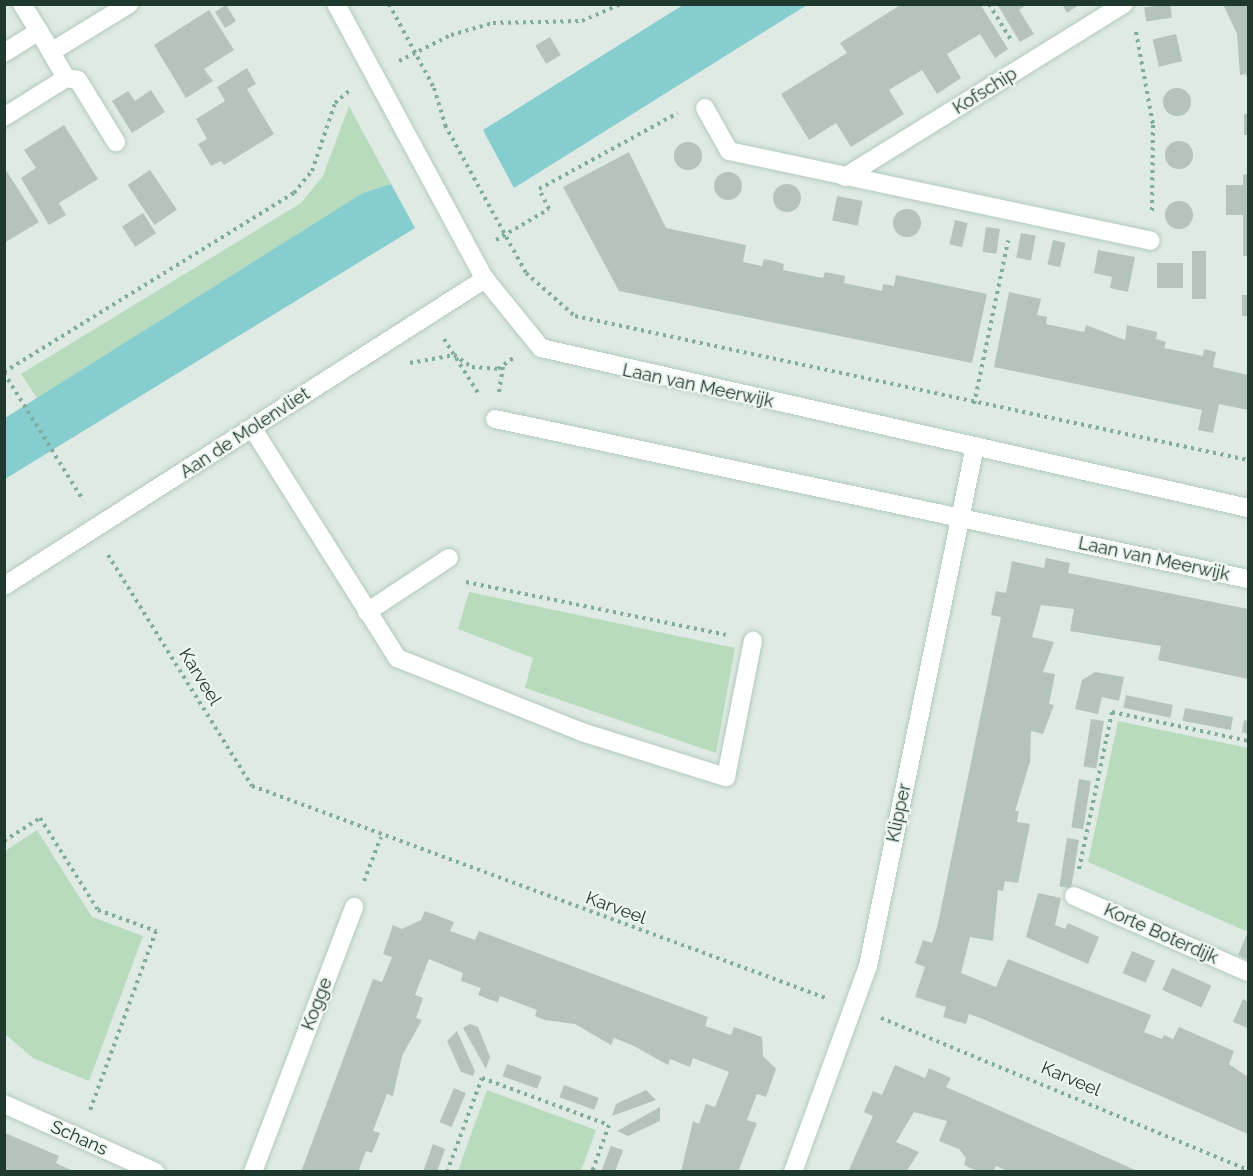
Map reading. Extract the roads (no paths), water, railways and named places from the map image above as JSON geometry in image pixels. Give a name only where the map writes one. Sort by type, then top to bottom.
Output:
[{"type":"street","points":[[22,4],[66,78]]},
{"type":"street","points":[[51,52],[129,4]]},
{"type":"street","name":"Laan van Meerwijk","points":[[336,4],[485,279],[529,340],[569,358],[1248,508]]},
{"type":"street","name":"Kofschip","points":[[845,177],[1124,4]]},
{"type":"street","points":[[4,53],[39,31]]},
{"type":"street","points":[[4,117],[66,78],[78,80],[116,142]]},
{"type":"street","points":[[705,108],[729,151],[1014,214],[1151,241]]},
{"type":"street","name":"Aan de Molenvliet","points":[[4,586],[485,279]]},
{"type":"street","name":"Laan van Meerwijk","points":[[495,419],[1248,579]]},
{"type":"street","points":[[253,429],[398,658],[582,732],[726,777],[753,641]]},
{"type":"street","name":"Klipper","points":[[793,1172],[868,966],[975,446]]},
{"type":"street","points":[[367,612],[449,558]]},
{"type":"street","name":"Korte Boterdijk","points":[[1074,896],[1248,972]]},
{"type":"street","name":"Kogge","points":[[253,1172],[354,907]]},
{"type":"street","name":"Schans","points":[[4,1104],[154,1172]]},
{"type":"water","points":[[683,5],[807,5],[514,188],[483,130]]},
{"type":"water","points":[[391,184],[415,228],[5,479],[5,418],[363,193]]}]
